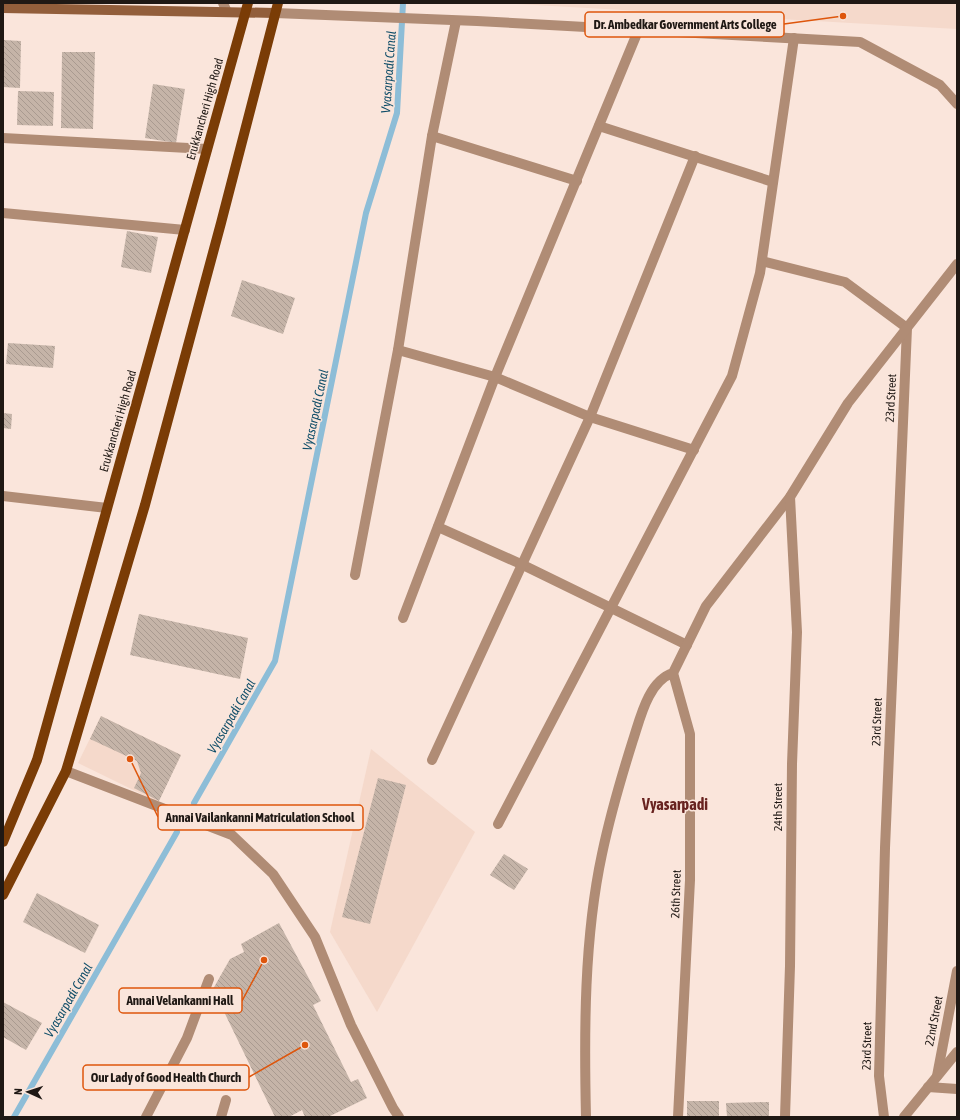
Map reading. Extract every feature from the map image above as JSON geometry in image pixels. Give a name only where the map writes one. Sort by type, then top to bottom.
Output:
[{"type":"main road","points":[[3,895],[66,771],[145,505],[219,231],[278,3]]},
{"type":"main road","points":[[3,8],[247,8],[275,13]]},
{"type":"main road","name":"Erukkancheri High Road","points":[[3,842],[37,760],[247,8]]},
{"type":"street","points":[[275,13],[456,20],[860,42],[940,85],[957,104]]},
{"type":"street","points":[[356,575],[398,350],[432,136],[456,20]]},
{"type":"street","points":[[403,618],[495,377],[638,31]]},
{"type":"street","points":[[498,824],[732,376],[760,273],[794,38]]},
{"type":"street","points":[[599,126],[773,182]]},
{"type":"street","points":[[432,136],[577,181]]},
{"type":"street","points":[[3,138],[207,149]]},
{"type":"street","points":[[432,760],[590,417],[694,156]]},
{"type":"street","points":[[3,212],[185,230]]},
{"type":"street","points":[[762,261],[845,282],[907,328]]},
{"type":"street","points":[[586,1117],[584,1046],[591,932],[602,856],[621,777],[646,698],[666,675],[673,673],[706,606],[790,497],[848,403],[957,264]]},
{"type":"street","name":"23rd Street","points":[[884,1117],[880,1076],[885,848],[907,328]]},
{"type":"street","points":[[398,350],[495,377],[590,417],[694,450]]},
{"type":"street","points":[[3,496],[107,508]]},
{"type":"street","name":"24th Street","points":[[785,1117],[790,966],[792,764],[798,632],[790,497]]},
{"type":"street","points":[[438,527],[522,565],[687,645]]},
{"type":"street","name":"26th Street","points":[[673,673],[690,734],[690,880],[678,1117]]},
{"type":"street","points":[[66,771],[232,835],[273,874],[314,937],[351,1025],[399,1117]]},
{"type":"street","name":"22nd Street","points":[[937,1076],[957,971]]},
{"type":"street","points":[[146,1117],[187,1038],[209,979]]},
{"type":"street","points":[[904,1117],[957,1052]]},
{"type":"street","points":[[928,1087],[957,1089]]},
{"type":"street","points":[[221,1117],[226,1100]]},
{"type":"shaded area","points":[[500,3],[957,3],[957,29]]},
{"type":"shaded area","points":[[101,716],[181,755],[158,802],[78,763]]},
{"type":"shaded area","points":[[371,749],[475,832],[377,1012],[330,932]]},
{"type":"building","points":[[3,40],[21,41],[20,88],[3,87]]},
{"type":"building","points":[[62,52],[95,52],[93,129],[61,128]]},
{"type":"building","points":[[153,84],[185,89],[176,143],[145,138]]},
{"type":"building","points":[[18,91],[54,92],[53,126],[17,125]]},
{"type":"building","points":[[127,231],[158,237],[151,273],[121,267]]},
{"type":"building","points":[[242,280],[295,298],[283,334],[231,316]]},
{"type":"building","points":[[8,343],[55,346],[53,368],[6,364]]},
{"type":"building","points":[[3,413],[12,414],[11,429],[3,428]]},
{"type":"building","points":[[139,614],[248,638],[240,679],[130,655]]},
{"type":"building","points":[[101,716],[181,755],[159,801],[134,788],[141,773],[137,761],[90,739]]},
{"type":"building","points":[[378,778],[406,785],[370,924],[342,917]]},
{"type":"building","points":[[504,854],[528,869],[514,890],[490,875]]},
{"type":"building","points":[[37,893],[99,925],[85,953],[23,922]]},
{"type":"building","points":[[279,923],[321,1001],[313,1005],[351,1082],[358,1079],[367,1098],[328,1117],[305,1117],[302,1110],[289,1117],[275,1117],[213,989],[230,959],[244,952],[241,944]]},
{"type":"building","points":[[3,1002],[42,1023],[26,1050],[3,1037]]},
{"type":"building","points":[[687,1101],[719,1101],[719,1117],[687,1117]]},
{"type":"building","points":[[769,1102],[769,1117],[727,1117],[726,1103]]},
{"type":"waterway","name":"Vyasarpadi Canal","points":[[194,803],[275,661],[366,213],[397,113],[403,3]]},
{"type":"waterway","name":"Vyasarpadi Canal","points":[[14,1117],[177,832]]},
{"type":"place","name":"Dr. Ambedkar Government Arts College","points":[[843,16]]},
{"type":"place","name":"Annai Vailankanni Matriculation School","points":[[130,759]]},
{"type":"place","name":"Annai Velankanni Hall","points":[[264,960]]},
{"type":"place","name":"Our Lady of Good Health Church","points":[[305,1045]]},
{"type":"district","name":"Vyasarpadi","points":[[675,804]]}]
